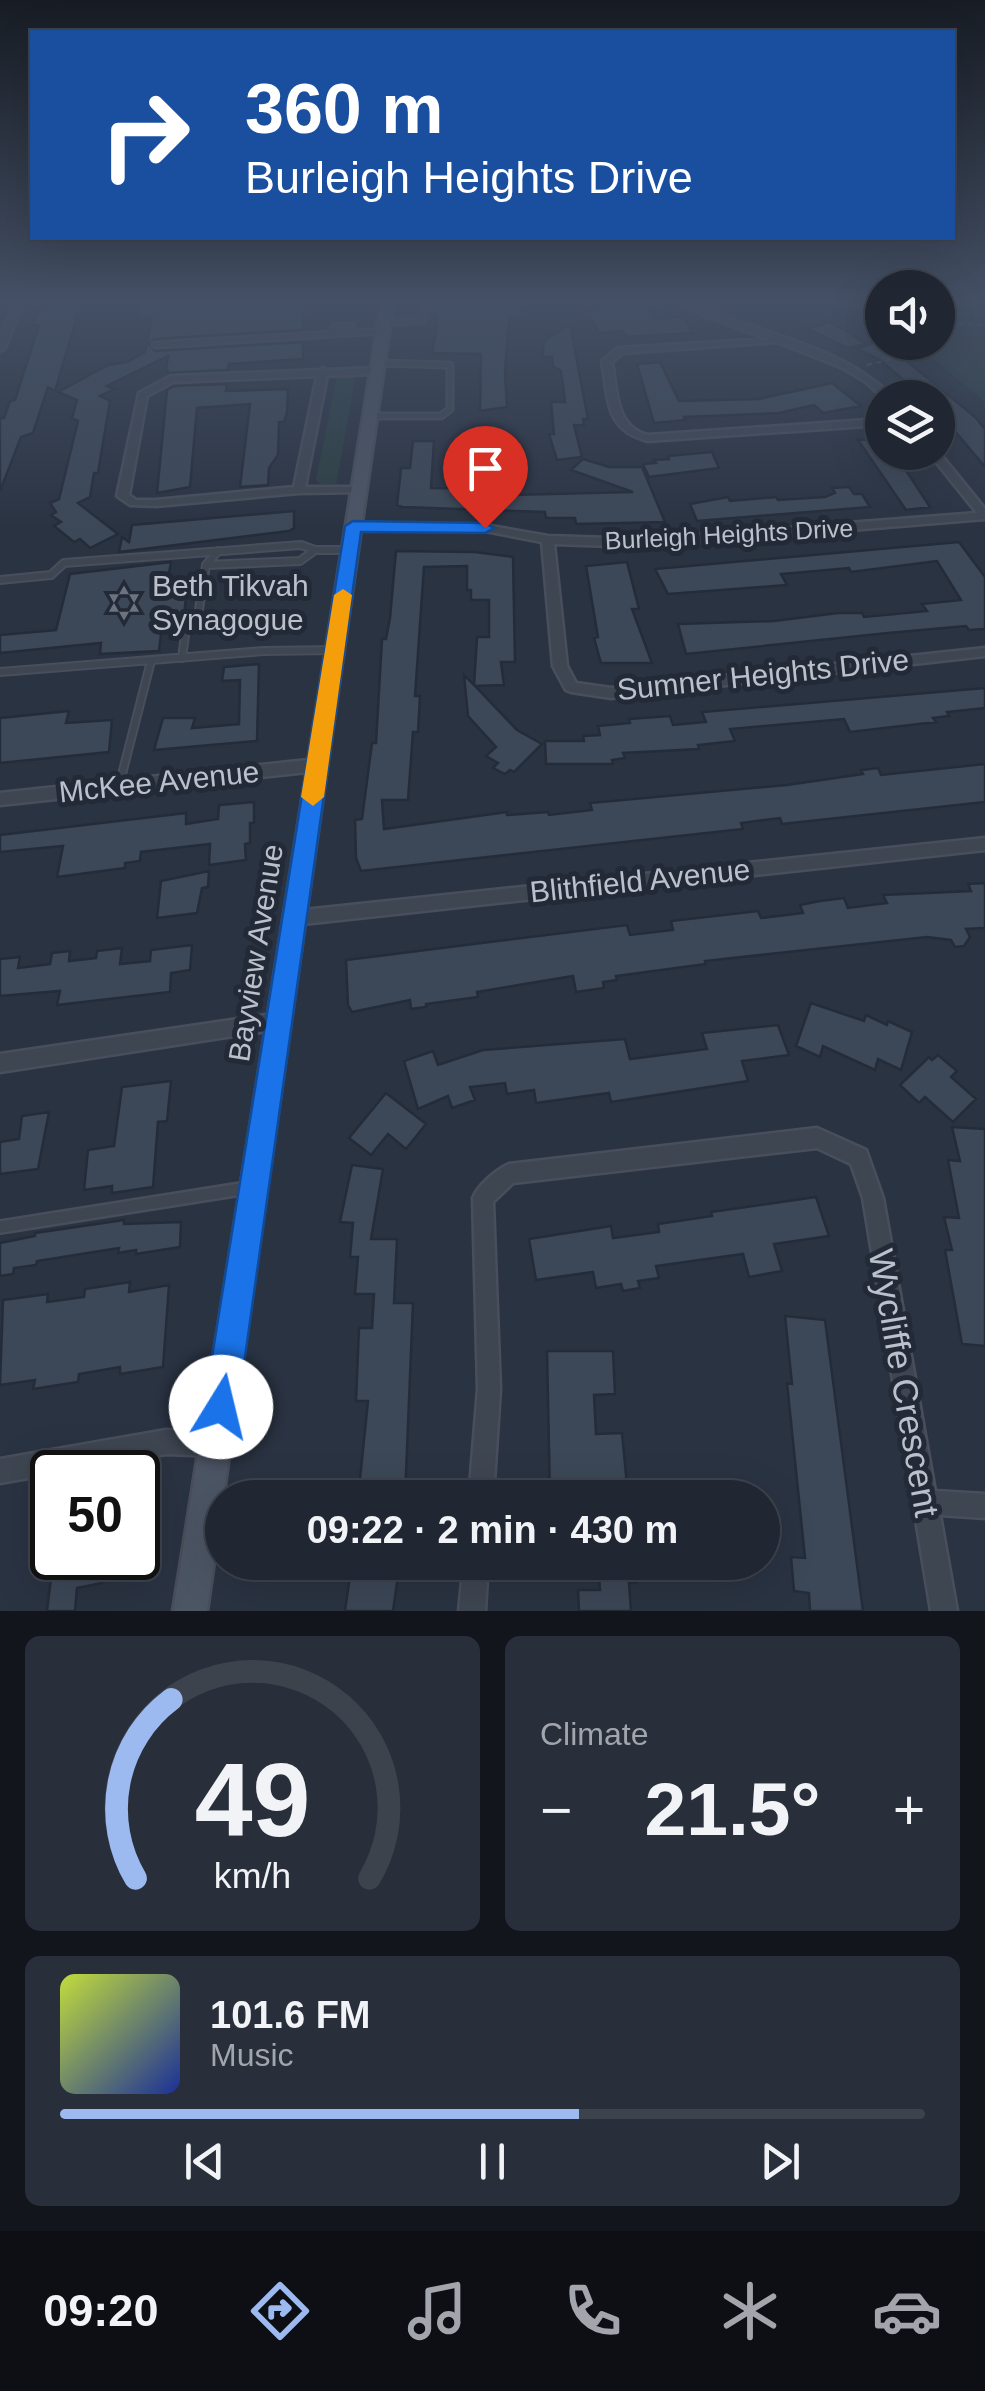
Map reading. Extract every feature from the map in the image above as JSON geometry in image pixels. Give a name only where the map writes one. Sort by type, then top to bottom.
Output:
[{"type":"main road","name":"Bayview Avenue","points":[[190,1611],[375,379]]},
{"type":"street","points":[[171,379],[152,386],[142,396],[122,496],[134,503],[156,503],[299,490],[359,490]]},
{"type":"street","points":[[299,490],[321,379]]},
{"type":"street","points":[[611,379],[620,426],[632,436],[865,423]]},
{"type":"street","points":[[948,470],[985,516]]},
{"type":"street","name":"Burleigh Heights Drive","points":[[353,526],[485,528],[548,540],[641,544],[985,516]]},
{"type":"street","name":"Sumner Heights Drive","points":[[548,540],[560,666],[571,686],[611,693],[985,652]]},
{"type":"street","name":"McKee Avenue","points":[[0,799],[317,765]]},
{"type":"street","name":"Blithfield Avenue","points":[[294,918],[985,844]]},
{"type":"street","points":[[0,1063],[279,1021]]},
{"type":"street","name":"Wycliffe Crescent","points":[[482,1480],[489,1389],[483,1198],[509,1174],[817,1138],[859,1157],[872,1198],[944,1611]]},
{"type":"street","points":[[0,1471],[166,1442],[215,1444]]},
{"type":"street","points":[[924,1502],[985,1506]]},
{"type":"street","points":[[472,1611],[475,1580]]},
{"type":"lane","points":[[370,416],[441,416],[450,409],[450,379]]},
{"type":"lane","points":[[0,580],[50,575],[64,564],[301,545],[315,550],[350,550]]},
{"type":"lane","points":[[206,565],[300,560],[315,550]]},
{"type":"lane","points":[[182,658],[186,628],[197,622],[206,565],[218,551]]},
{"type":"lane","points":[[0,672],[335,650]]},
{"type":"lane","points":[[118,786],[151,661]]},
{"type":"lane","points":[[0,1227],[254,1187]]},
{"type":"green space","points":[[336,379],[355,379],[336,485],[319,484],[316,480]]},
{"type":"green space","points":[[957,379],[985,379],[985,402]]},
{"type":"building","points":[[22,379],[58,379],[55,391],[48,387],[33,433],[21,437],[0,491],[0,418],[4,418],[10,401],[15,400]]},
{"type":"building","points":[[82,379],[121,379],[107,386],[114,389],[100,396],[110,401],[98,473],[94,473],[90,497],[78,503],[118,534],[90,548],[80,539],[74,542],[54,526],[61,522],[51,515],[56,512],[50,503],[59,499],[78,421],[72,418],[77,400],[58,392]]},
{"type":"building","points":[[481,379],[505,379],[507,407],[480,411]]},
{"type":"building","points":[[562,379],[580,379],[588,419],[583,419],[584,425],[574,425],[582,457],[557,460],[549,434],[554,434],[551,402],[565,402]]},
{"type":"building","points":[[641,379],[668,379],[679,401],[758,399],[832,383],[861,406],[823,413],[814,405],[779,413],[684,417],[686,420],[654,423]]},
{"type":"building","points":[[227,384],[226,391],[288,389],[287,413],[284,422],[279,422],[278,455],[269,468],[268,485],[240,487],[250,404],[197,408],[190,487],[157,493],[167,390],[174,386]]},
{"type":"building","points":[[955,401],[985,429],[985,467],[955,431]]},
{"type":"building","points":[[413,441],[434,441],[431,488],[512,489],[512,495],[633,492],[571,470],[583,459],[609,467],[642,467],[665,522],[576,524],[575,518],[546,518],[545,512],[402,507],[397,505],[401,468],[410,468]]},
{"type":"building","points":[[712,452],[719,468],[649,477],[643,464],[669,459],[668,456]]},
{"type":"building","points":[[879,470],[906,470],[930,507],[906,510]]},
{"type":"building","points":[[849,487],[854,494],[862,494],[870,507],[697,521],[690,504],[728,497],[730,501],[825,497],[835,493],[832,488]]},
{"type":"building","points":[[294,511],[294,528],[289,531],[119,552],[122,537],[129,542],[132,525]]},
{"type":"building","points":[[959,542],[985,577],[985,629],[969,630],[966,626],[686,654],[678,624],[774,621],[838,613],[862,613],[864,617],[927,611],[922,604],[961,600],[937,561],[851,572],[849,568],[781,574],[787,585],[668,594],[655,569]]},
{"type":"building","points":[[396,551],[475,552],[513,557],[515,662],[501,662],[504,685],[475,686],[517,730],[542,744],[514,772],[505,774],[493,768],[498,763],[486,756],[496,747],[468,716],[464,675],[474,685],[477,637],[489,637],[489,600],[471,600],[467,566],[424,567],[415,696],[420,696],[418,732],[413,732],[408,800],[382,800],[384,829],[507,812],[549,815],[592,810],[590,803],[787,785],[863,774],[861,770],[878,768],[881,775],[985,764],[985,802],[782,824],[780,818],[741,823],[743,829],[361,871],[356,858],[355,820],[362,819],[372,743],[376,743],[382,639],[386,639],[390,618]]},
{"type":"building","name":"Beth Tikvah Synagogue","points":[[171,562],[168,579],[178,579],[176,589],[187,588],[184,616],[163,618],[159,651],[100,654],[101,643],[0,653],[0,635],[56,630],[70,574]]},
{"type":"building","points":[[627,562],[639,609],[632,609],[652,663],[601,663],[594,638],[598,637],[586,566]]},
{"type":"building","points":[[259,664],[257,741],[154,750],[163,718],[195,718],[192,728],[239,724],[240,680],[222,681],[224,667]]},
{"type":"building","points":[[985,688],[985,708],[947,712],[949,716],[933,718],[936,722],[850,732],[844,719],[730,729],[735,741],[698,745],[699,749],[623,753],[625,758],[612,760],[613,764],[546,764],[545,741],[584,741],[583,736],[600,735],[598,726],[630,723],[629,719],[670,716],[673,725],[706,722],[702,712]]},
{"type":"building","points":[[69,711],[66,723],[112,720],[109,752],[0,763],[0,718]]},
{"type":"building","points":[[254,802],[250,843],[245,844],[246,860],[209,865],[210,844],[141,852],[140,861],[125,863],[125,868],[57,877],[63,846],[0,852],[0,835],[186,813],[186,824],[218,819],[219,805]]},
{"type":"building","points":[[209,871],[208,887],[202,888],[197,913],[157,918],[161,881]]},
{"type":"building","points":[[985,883],[985,928],[966,929],[970,937],[964,946],[955,947],[951,940],[927,937],[705,961],[706,964],[616,976],[617,980],[603,982],[604,988],[576,992],[573,976],[477,992],[478,997],[411,1009],[410,1000],[352,1012],[348,1005],[346,960],[627,925],[630,935],[673,930],[671,921],[758,911],[761,918],[803,913],[800,905],[844,898],[848,908],[887,903],[883,895],[971,891],[968,884]]},
{"type":"building","points":[[192,945],[190,970],[171,973],[170,992],[57,1005],[60,991],[0,996],[0,959],[20,957],[18,968],[50,964],[52,953],[70,951],[69,961],[96,958],[97,951],[122,948],[120,964],[150,961],[151,950]]},
{"type":"building","points":[[811,1003],[864,1021],[866,1015],[887,1025],[888,1021],[912,1032],[901,1070],[878,1059],[875,1070],[823,1046],[820,1057],[796,1046]]},
{"type":"building","points":[[778,1025],[789,1055],[742,1061],[748,1081],[611,1102],[609,1093],[536,1103],[534,1090],[507,1094],[505,1083],[470,1087],[475,1100],[452,1108],[448,1096],[418,1109],[404,1061],[433,1051],[438,1065],[483,1050],[625,1039],[630,1059],[707,1049],[702,1033]]},
{"type":"building","points":[[938,1055],[957,1071],[951,1077],[976,1099],[953,1122],[925,1097],[919,1103],[900,1085],[929,1057],[932,1060]]},
{"type":"building","points":[[171,1081],[167,1121],[158,1122],[153,1187],[112,1193],[112,1186],[84,1190],[88,1150],[114,1146],[122,1087]]},
{"type":"building","points":[[386,1093],[426,1124],[406,1149],[388,1134],[371,1155],[349,1138]]},
{"type":"building","points":[[49,1112],[38,1169],[0,1174],[0,1142],[19,1139],[22,1116]]},
{"type":"building","points":[[952,1127],[985,1129],[985,1346],[962,1344],[945,1250],[952,1250],[944,1217],[959,1218],[948,1160],[960,1161]]},
{"type":"building","points":[[352,1165],[383,1169],[371,1239],[397,1239],[394,1303],[413,1303],[406,1480],[360,1480],[368,1401],[356,1401],[359,1328],[372,1328],[374,1294],[355,1294],[358,1257],[350,1257],[353,1223],[340,1222]]},
{"type":"building","points":[[816,1197],[829,1236],[774,1244],[782,1271],[749,1277],[743,1254],[656,1266],[659,1278],[638,1281],[640,1288],[623,1291],[621,1284],[596,1288],[593,1272],[536,1280],[529,1239],[611,1226],[613,1238],[659,1232],[658,1224],[712,1216],[711,1212]]},
{"type":"building","points":[[124,1220],[124,1224],[181,1222],[180,1247],[136,1254],[136,1250],[118,1253],[119,1248],[37,1261],[36,1265],[14,1268],[13,1274],[0,1276],[0,1243],[35,1233]]},
{"type":"building","points":[[130,1282],[129,1292],[169,1285],[163,1367],[120,1374],[120,1367],[79,1374],[78,1382],[33,1389],[35,1380],[0,1385],[3,1300],[48,1294],[47,1302],[84,1297],[85,1289]]},
{"type":"building","points":[[785,1316],[825,1320],[863,1611],[810,1611],[809,1593],[794,1591],[791,1557],[805,1558],[787,1383],[792,1384]]},
{"type":"building","points":[[547,1351],[613,1351],[615,1394],[594,1395],[596,1434],[622,1433],[626,1480],[550,1480]]},
{"type":"building","points":[[51,1580],[102,1580],[77,1588],[75,1611],[47,1611]]},
{"type":"building","points":[[349,1580],[397,1580],[393,1611],[345,1611]]},
{"type":"building","points":[[599,1580],[636,1580],[629,1583],[631,1611],[579,1611],[578,1590],[600,1590]]},
{"type":"slow traffic","points":[[313,797],[343,595]]},
{"type":"place","name":"Beth Tikvah Synagogue","points":[[124,603]]},
{"type":"route","points":[[221,1407],[353,526],[485,528]]}]
